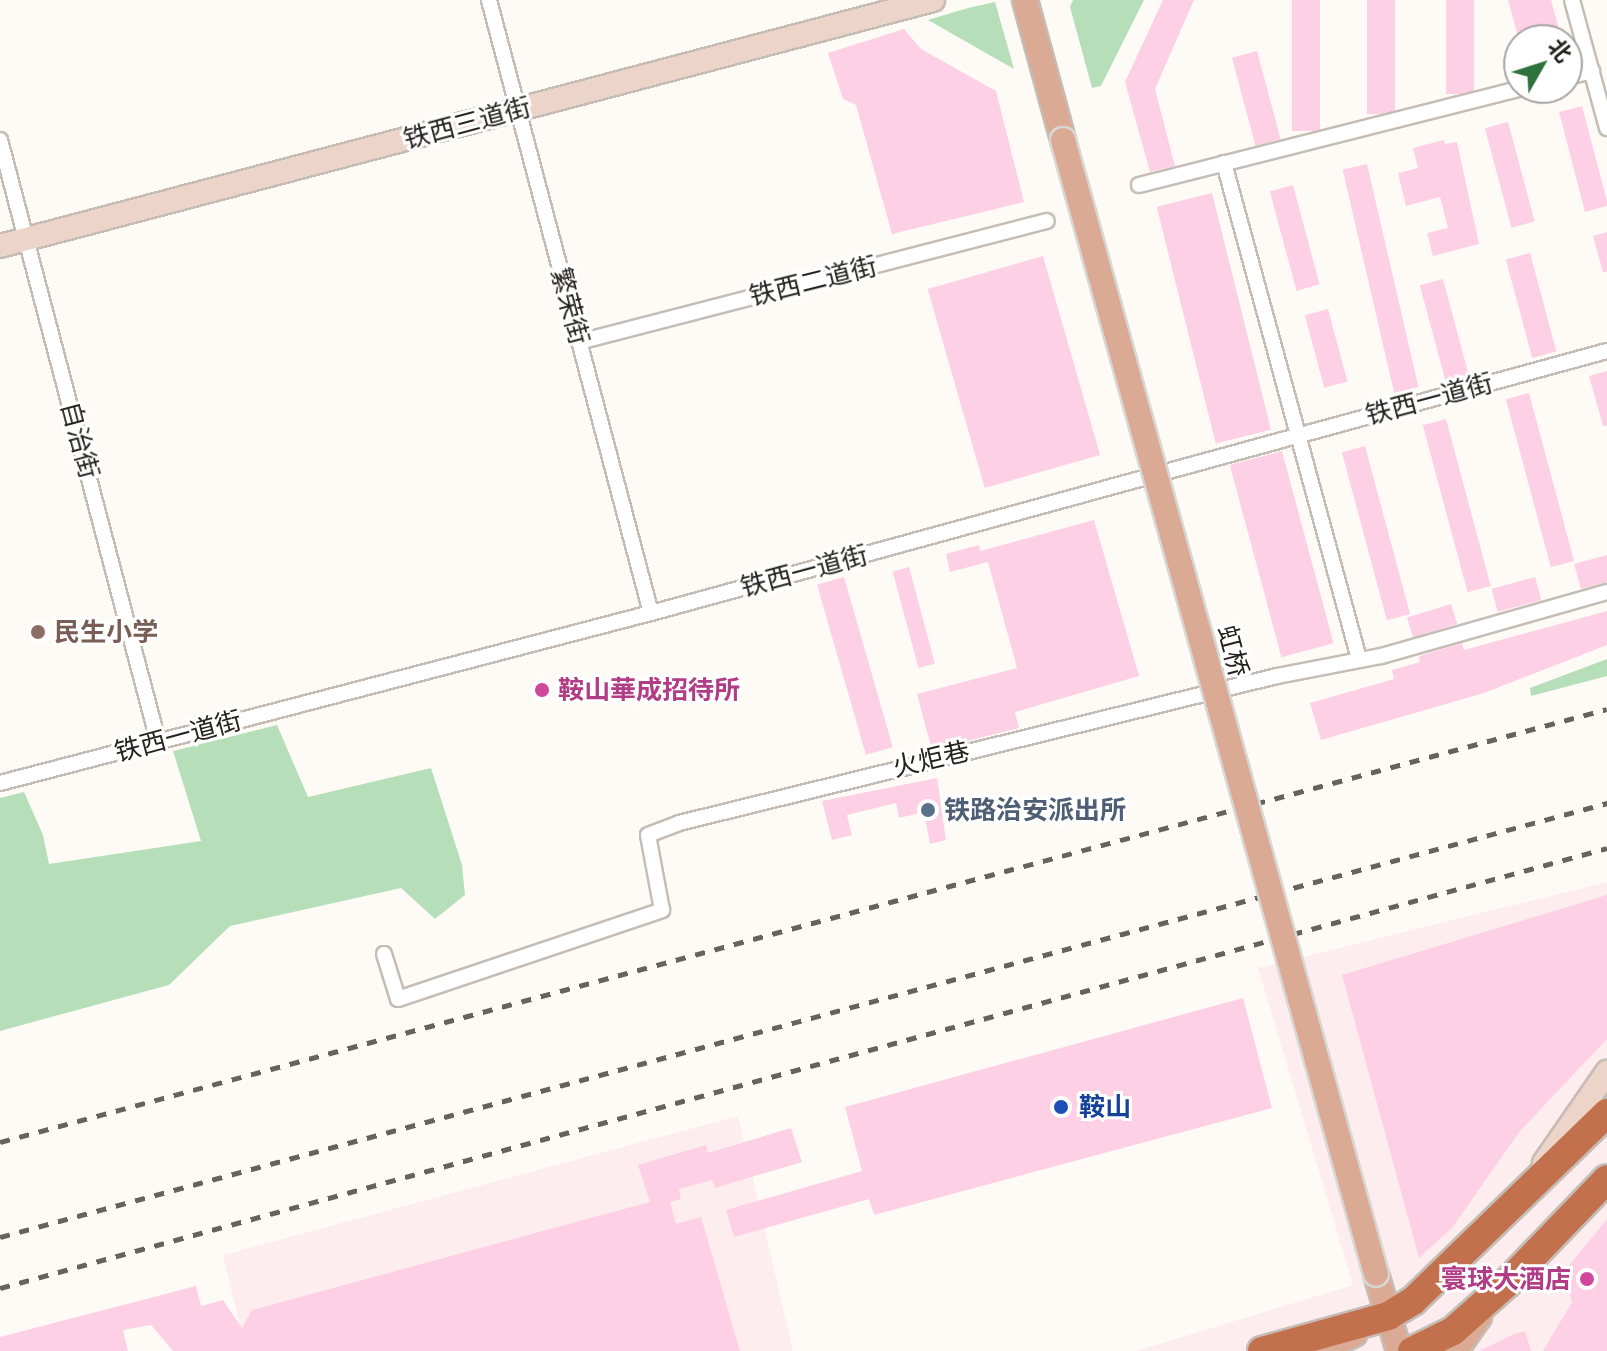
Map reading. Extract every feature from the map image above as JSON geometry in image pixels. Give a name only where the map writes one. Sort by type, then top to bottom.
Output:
[{"type":"highway","points":[[1262,1351],[1388,1316],[1435,1284],[1514,1208],[1601,1117]]},
{"type":"highway","points":[[1412,1351],[1445,1337],[1507,1283],[1607,1179]]},
{"type":"main road","name":"铁西三道街","points":[[0,246],[933,0]]},
{"type":"main road","name":"虹桥","points":[[1025,0],[1399,1351]]},
{"type":"main road","points":[[1514,1208],[1607,1072]]},
{"type":"main road","points":[[1455,1351],[1507,1283]]},
{"type":"main road","points":[[1318,1351],[1388,1316]]},
{"type":"street","name":"繁荣街","points":[[489,0],[651,613]]},
{"type":"street","points":[[1572,0],[1607,128]]},
{"type":"street","points":[[1583,73],[1592,71]]},
{"type":"street","points":[[1139,185],[1503,93]]},
{"type":"street","name":"自治街","points":[[0,140],[158,741]]},
{"type":"street","points":[[1224,163],[1359,659]]},
{"type":"street","name":"铁西二道街","points":[[579,342],[1047,221]]},
{"type":"street","name":"铁西一道街","points":[[0,783],[651,613],[1607,351]]},
{"type":"street","name":"火炬巷","points":[[384,954],[398,999],[662,910],[648,835],[679,823],[1359,659],[1607,592]]},
{"type":"shaded area","points":[[1607,882],[1607,1351],[1136,1351],[1353,1285],[1258,968]]},
{"type":"shaded area","points":[[738,1116],[793,1351],[246,1351],[223,1255]]},
{"type":"green space","points":[[1073,0],[1144,0],[1101,86],[1092,88],[1070,7]]},
{"type":"green space","points":[[995,2],[1014,69],[928,20]]},
{"type":"green space","points":[[1607,659],[1607,676],[1531,696],[1530,688]]},
{"type":"green space","points":[[277,725],[308,797],[431,768],[462,865],[465,895],[435,919],[401,888],[230,926],[169,985],[0,1031],[0,798],[24,792],[43,835],[49,864],[201,841],[173,751]]},
{"type":"building","points":[[1163,0],[1194,0],[1155,89],[1175,166],[1150,172],[1125,82]]},
{"type":"building","points":[[1292,0],[1320,0],[1320,131],[1292,131]]},
{"type":"building","points":[[1367,0],[1395,0],[1395,114],[1367,114]]},
{"type":"building","points":[[1446,0],[1474,0],[1474,94],[1446,94]]},
{"type":"building","points":[[1508,0],[1551,0],[1558,24],[1515,24]]},
{"type":"building","points":[[904,29],[921,49],[996,91],[1024,202],[892,234],[856,105],[843,99],[828,53]]},
{"type":"building","points":[[1257,51],[1281,139],[1255,146],[1232,58]]},
{"type":"building","points":[[1582,106],[1607,201],[1607,206],[1585,212],[1559,112]]},
{"type":"building","points":[[1508,122],[1535,221],[1511,228],[1485,128]]},
{"type":"building","points":[[1444,140],[1445,144],[1457,142],[1479,244],[1433,256],[1427,233],[1448,228],[1440,197],[1406,206],[1398,173],[1418,168],[1413,148]]},
{"type":"building","points":[[1367,164],[1419,387],[1394,393],[1343,170]]},
{"type":"building","points":[[1293,185],[1320,284],[1296,291],[1270,191]]},
{"type":"building","points":[[1212,193],[1271,430],[1216,444],[1157,207]]},
{"type":"building","points":[[1607,232],[1607,272],[1603,272],[1593,236]]},
{"type":"building","points":[[1530,253],[1556,352],[1532,358],[1506,259]]},
{"type":"building","points":[[1043,256],[1100,455],[985,488],[928,289]]},
{"type":"building","points":[[1443,279],[1469,378],[1446,384],[1420,285]]},
{"type":"building","points":[[1328,309],[1347,381],[1324,388],[1305,315]]},
{"type":"building","points":[[1607,371],[1607,426],[1603,426],[1589,376]]},
{"type":"building","points":[[1529,393],[1574,561],[1551,567],[1506,399]]},
{"type":"building","points":[[1446,419],[1491,586],[1468,592],[1423,425]]},
{"type":"building","points":[[1365,446],[1410,614],[1387,620],[1342,452]]},
{"type":"building","points":[[1282,451],[1334,643],[1281,657],[1230,465]]},
{"type":"building","points":[[1094,520],[1139,676],[1015,712],[1019,728],[932,750],[917,694],[1017,668],[988,562],[950,572],[946,554],[979,545],[980,551]]},
{"type":"building","points":[[1607,555],[1607,582],[1581,589],[1574,564]]},
{"type":"building","points":[[909,567],[935,664],[918,668],[893,571]]},
{"type":"building","points":[[844,577],[893,747],[866,755],[817,585]]},
{"type":"building","points":[[1535,577],[1541,600],[1498,612],[1492,589]]},
{"type":"building","points":[[1451,604],[1457,624],[1413,638],[1407,617]]},
{"type":"building","points":[[1607,611],[1607,645],[1484,693],[1321,740],[1310,703],[1394,679],[1392,670],[1420,662],[1419,656],[1462,643],[1464,650]]},
{"type":"building","points":[[937,778],[946,840],[930,844],[924,812],[899,818],[896,803],[847,815],[852,835],[832,840],[822,801]]},
{"type":"building","points":[[1607,895],[1607,1039],[1520,1131],[1452,1228],[1419,1258],[1342,975]]},
{"type":"building","points":[[1243,998],[1272,1108],[874,1215],[869,1199],[734,1237],[726,1210],[862,1171],[845,1107]]},
{"type":"building","points":[[791,1128],[802,1162],[715,1188],[712,1180],[679,1189],[681,1199],[670,1202],[676,1224],[701,1217],[740,1351],[173,1351],[151,1325],[123,1330],[128,1351],[0,1351],[0,1337],[196,1286],[201,1306],[223,1300],[242,1328],[252,1310],[650,1202],[638,1165],[706,1145],[708,1153]]},
{"type":"building","name":"寰球大酒店","points":[[1607,1219],[1607,1351],[1543,1351],[1572,1302],[1564,1272]]},
{"type":"building","points":[[1525,1331],[1531,1351],[1479,1351],[1514,1334]]},
{"type":"railway","points":[[0,1142],[1607,709]]},
{"type":"railway","points":[[0,1237],[1607,803]]},
{"type":"railway","points":[[0,1288],[1607,848]]},
{"type":"place","name":"民生小学","points":[[38,632]]},
{"type":"place","name":"鞍山華成招待所","points":[[542,690]]},
{"type":"place","name":"铁路治安派出所","points":[[928,810]]},
{"type":"place","name":"鞍山","points":[[1061,1107]]},
{"type":"place","name":"寰球大酒店","points":[[1587,1279]]}]
